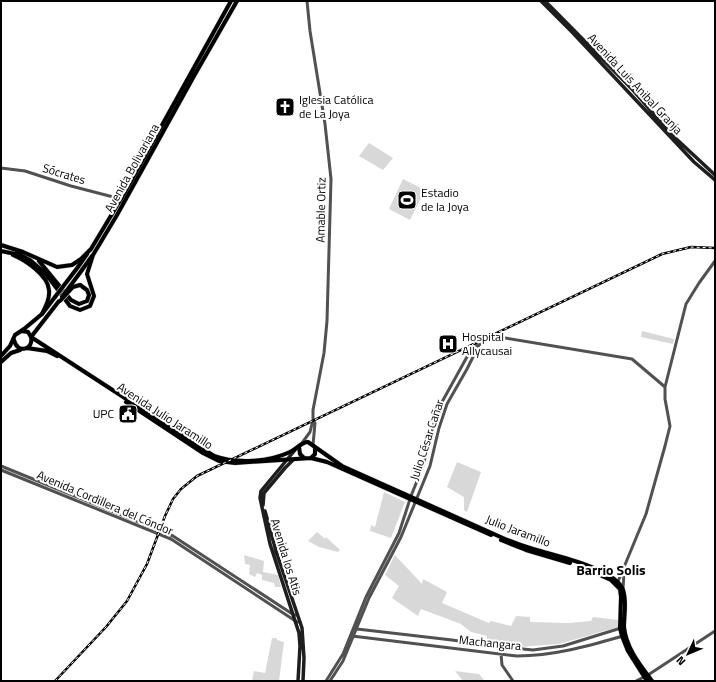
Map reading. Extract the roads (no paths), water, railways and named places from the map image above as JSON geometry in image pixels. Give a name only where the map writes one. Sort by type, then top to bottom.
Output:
[{"type":"main road","name":"Avenida Bolivariana","points":[[25,349],[32,342],[32,337],[80,269],[121,199],[231,1]]},
{"type":"main road","name":"Avenida Bolivariana","points":[[1,356],[14,340],[15,335],[42,314],[93,255],[237,1]]},
{"type":"main road","name":"Avenida Luis Anibal Granja","points":[[541,1],[576,36],[694,162],[715,180]]},
{"type":"main road","name":"Avenida Luis Anibal Granja","points":[[545,1],[633,90],[671,134],[715,175]]},
{"type":"main road","points":[[1,245],[14,248],[56,267],[68,266],[76,263],[91,249]]},
{"type":"main road","points":[[1,251],[20,255],[30,260],[46,274],[70,306],[80,310],[90,306],[94,300],[94,293],[87,274],[93,255]]},
{"type":"main road","points":[[1,251],[19,258],[33,267],[44,277],[49,291],[48,301],[42,314]]},
{"type":"main road","points":[[36,258],[50,273],[71,300],[79,304],[87,301],[89,295],[87,290],[80,285],[73,287],[58,302]]},
{"type":"main road","points":[[22,331],[28,332],[32,337]]},
{"type":"main road","name":"Avenida Julio Jaramillo","points":[[32,337],[214,456],[230,460],[272,458],[295,450],[301,445]]},
{"type":"main road","points":[[14,340],[18,348],[25,349]]},
{"type":"main road","points":[[1,362],[11,353],[25,349]]},
{"type":"main road","name":"Avenida Julio Jaramillo","points":[[25,349],[40,349],[55,355],[210,457],[225,463],[235,464],[304,458]]},
{"type":"main road","points":[[304,458],[299,452],[301,445],[308,442],[314,446],[315,454],[311,458]]},
{"type":"main road","name":"Julio Jaramillo","points":[[314,446],[342,466],[411,498]]},
{"type":"main road","name":"Avenida los Atis","points":[[295,450],[261,491],[260,498],[270,544],[296,615]]},
{"type":"main road","name":"Julio Jaramillo","points":[[304,458],[327,462],[416,500],[517,547],[585,568],[618,583],[622,590],[622,628],[628,651],[647,678],[652,681]]},
{"type":"main road","name":"Avenida los Atis","points":[[293,460],[266,490],[263,496],[263,504],[276,551],[304,639],[302,681]]},
{"type":"main road","name":"Avenida los Atis","points":[[298,622],[300,646],[298,681]]},
{"type":"street","name":"Amable Ortiz","points":[[301,445],[310,432],[313,420],[313,407],[324,353],[327,321],[331,179],[325,124],[310,31],[307,1]]},
{"type":"street","name":"Sócrates","points":[[1,168],[25,172],[121,199]]},
{"type":"street","points":[[618,583],[648,509],[666,446],[670,426],[665,399],[665,387],[686,304],[715,261]]},
{"type":"street","points":[[479,345],[493,336],[632,359],[665,387]]},
{"type":"street","name":"Julio César Cañar","points":[[411,498],[423,466],[433,426],[442,402],[473,346],[479,345]]},
{"type":"street","name":"Julio César Cañar","points":[[416,500],[430,466],[439,428],[447,404],[468,369],[479,345]]},
{"type":"street","name":"Amable Ortiz","points":[[313,420],[315,423],[314,446]]},
{"type":"street","name":"Avenida Cordillera del Cóndor","points":[[1,466],[173,536],[296,615]]},
{"type":"street","name":"Avenida Cordillera del Cóndor","points":[[1,470],[171,539],[298,622]]},
{"type":"street","points":[[355,629],[366,597],[394,545],[411,498]]},
{"type":"street","points":[[330,681],[343,661],[352,636],[369,598],[401,537],[416,500]]},
{"type":"street","points":[[622,590],[624,571]]},
{"type":"street","name":"Machangara","points":[[355,629],[533,650],[568,645],[622,628]]},
{"type":"street","points":[[636,681],[647,678],[715,630]]},
{"type":"street","name":"Machangara","points":[[352,636],[528,656],[554,654],[623,635]]},
{"type":"street","points":[[326,681],[335,669],[352,636]]},
{"type":"street","points":[[501,654],[502,665],[513,681]]},
{"type":"railway","points":[[55,681],[106,627],[127,601],[147,564],[173,499],[181,489],[197,476],[662,254],[691,247],[715,248]]},
{"type":"place","name":"Iglesia Católica de La Joya","points":[[285,107]]},
{"type":"place","name":"Estadio de la Joya","points":[[407,200]]},
{"type":"place","name":"Hospital Allycausai","points":[[448,344]]},
{"type":"place","name":"UPC","points":[[128,414]]},
{"type":"district","name":"Barrio Solis","points":[[611,570]]}]
